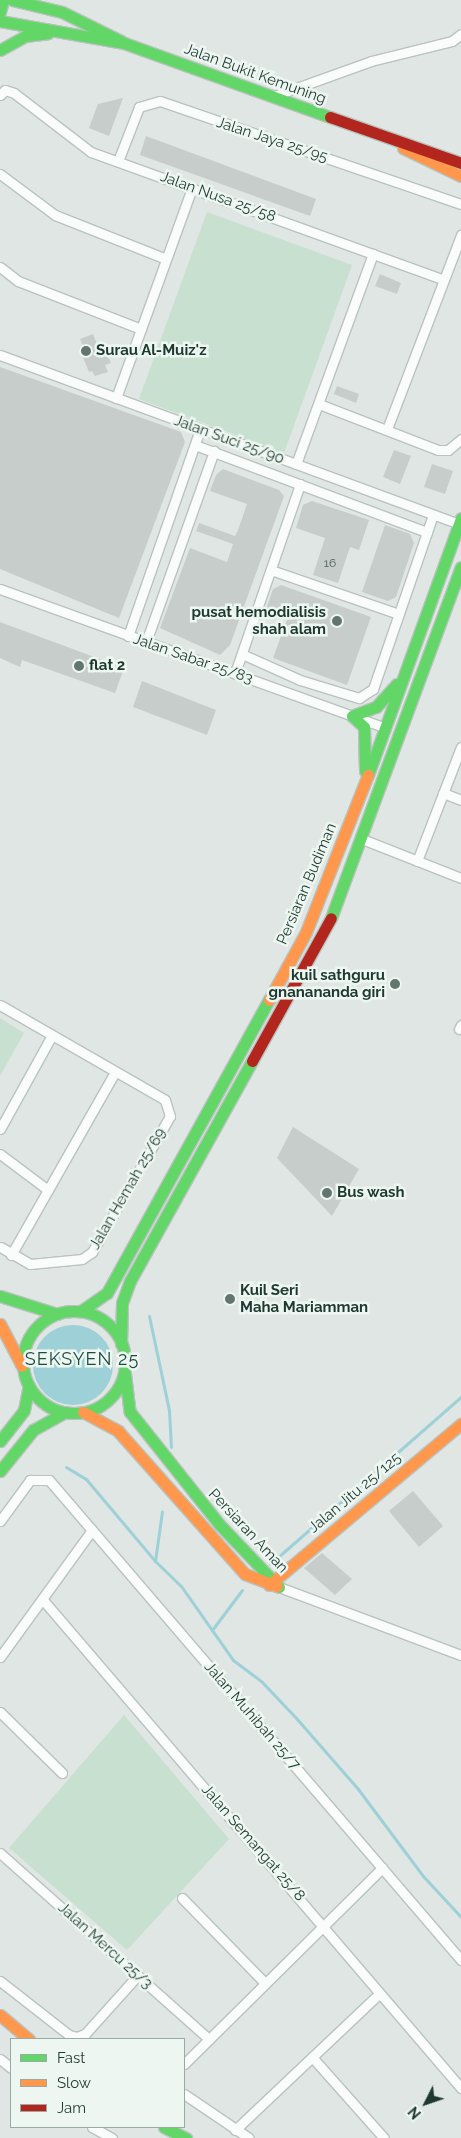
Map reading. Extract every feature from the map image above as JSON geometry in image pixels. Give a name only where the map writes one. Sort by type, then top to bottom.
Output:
[{"type":"main road","points":[[0,12],[3,0]]},
{"type":"main road","points":[[43,0],[62,12]]},
{"type":"main road","points":[[0,45],[14,23],[17,1]]},
{"type":"main road","name":"Jalan Bukit Kemuning","points":[[17,1],[62,12],[104,29],[124,43]]},
{"type":"main road","name":"Jalan Bukit Kemuning","points":[[0,21],[124,43],[461,163]]},
{"type":"main road","points":[[0,50],[25,36],[70,32]]},
{"type":"main road","name":"Jalan Bukit Kemuning","points":[[377,134],[461,176]]},
{"type":"main road","name":"Persiaran Budiman","points":[[81,1311],[106,1293],[115,1279],[306,932],[386,728],[460,521]]},
{"type":"main road","points":[[0,1324],[23,1368],[29,1386],[44,1402],[65,1412],[83,1412],[110,1397],[124,1369],[121,1344],[122,1303],[130,1281],[285,1008],[329,923],[362,840],[425,658],[461,567]]},
{"type":"main road","points":[[386,728],[395,724],[425,658]]},
{"type":"main road","points":[[364,786],[366,737],[364,727],[352,716],[376,707],[390,695],[406,669]]},
{"type":"main road","points":[[306,932],[348,849],[362,840]]},
{"type":"main road","points":[[0,1296],[57,1314]]},
{"type":"main road","points":[[23,1368],[30,1335],[42,1322],[57,1314],[81,1311],[106,1322],[121,1344]]},
{"type":"main road","name":"Persiaran Aman","points":[[124,1369],[130,1412],[218,1524],[274,1584]]},
{"type":"main road","points":[[0,1441],[24,1410],[29,1386]]},
{"type":"main road","points":[[0,1471],[33,1430],[65,1412]]},
{"type":"main road","name":"Persiaran Aman","points":[[83,1412],[118,1431],[225,1556],[245,1574],[274,1584]]},
{"type":"main road","name":"Jalan Jitu 25/125","points":[[274,1584],[461,1424]]},
{"type":"main road","points":[[0,2015],[28,2038]]},
{"type":"main road","points":[[166,2128],[186,2138]]},
{"type":"street","points":[[274,96],[371,61],[457,42],[461,34]]},
{"type":"street","name":"Jalan Nusa 25/58","points":[[2,93],[90,152],[444,280]]},
{"type":"street","name":"Jalan Jaya 25/95","points":[[118,161],[139,107],[160,101],[461,204]]},
{"type":"street","points":[[0,174],[55,216],[166,259]]},
{"type":"street","points":[[116,398],[192,188]]},
{"type":"street","points":[[387,429],[461,235]]},
{"type":"street","points":[[296,464],[373,254]]},
{"type":"street","points":[[0,267],[18,282],[141,330]]},
{"type":"street","name":"Jalan Suci 25/90","points":[[0,355],[433,515],[460,521]]},
{"type":"street","points":[[318,404],[438,450],[448,450],[461,439]]},
{"type":"street","points":[[128,636],[200,429]]},
{"type":"street","points":[[195,444],[427,532]]},
{"type":"street","points":[[146,642],[214,452]]},
{"type":"street","points":[[235,672],[300,484]]},
{"type":"street","points":[[242,654],[300,680],[359,698],[373,689],[433,515]]},
{"type":"street","points":[[271,570],[399,614]]},
{"type":"street","name":"Jalan Sabar 25/83","points":[[0,589],[128,636],[235,672],[386,728]]},
{"type":"street","points":[[417,861],[461,747]]},
{"type":"street","points":[[443,793],[461,800]]},
{"type":"street","points":[[362,840],[461,878]]},
{"type":"street","name":"Jalan Hemah 25/69","points":[[0,1005],[165,1100],[170,1116],[92,1252],[82,1259],[30,1264],[11,1255],[0,1247]]},
{"type":"street","points":[[0,1129],[52,1035]]},
{"type":"street","points":[[11,1255],[115,1072]]},
{"type":"street","points":[[0,1154],[48,1190]]},
{"type":"street","name":"Jalan Muhibah 25/7","points":[[0,1521],[30,1480],[39,1478],[49,1480],[461,1960]]},
{"type":"street","points":[[0,1657],[92,1530]]},
{"type":"street","points":[[274,1584],[461,1655]]},
{"type":"street","name":"Jalan Semangat 25/8","points":[[43,1600],[324,1925],[461,2088]]},
{"type":"street","points":[[0,1712],[62,1773]]},
{"type":"street","name":"Jalan Mercu 25/3","points":[[0,1853],[208,2039]]},
{"type":"street","points":[[185,2063],[382,1868]]},
{"type":"street","points":[[182,1898],[265,1983]]},
{"type":"street","points":[[0,1981],[69,2035],[77,2036],[85,2034],[138,1975]]},
{"type":"street","points":[[235,2130],[380,1993]]},
{"type":"street","points":[[312,2057],[384,2138]]},
{"type":"street","points":[[0,2059],[10,2067]]},
{"type":"street","points":[[185,2095],[249,2138]]},
{"type":"street","points":[[94,2128],[112,2138]]},
{"type":"green space","points":[[207,212],[352,265],[284,453],[139,399]]},
{"type":"green space","points":[[0,1018],[24,1033],[0,1076]]},
{"type":"green space","points":[[124,1715],[229,1839],[127,1950],[9,1848]]},
{"type":"water","points":[[73,1325],[88,1328],[101,1337],[110,1350],[113,1365],[110,1380],[101,1393],[88,1402],[73,1405],[58,1402],[45,1393],[36,1380],[33,1365],[36,1350],[45,1337],[58,1328]]},
{"type":"building","points":[[123,98],[109,136],[89,128],[98,104]]},
{"type":"building","points":[[146,136],[316,199],[310,216],[140,155]]},
{"type":"building","points":[[380,274],[401,283],[397,294],[375,286]]},
{"type":"building","points":[[93,334],[101,355],[106,353],[111,363],[105,365],[108,372],[95,376],[92,371],[89,372],[79,348],[83,346],[80,339]]},
{"type":"building","points":[[0,367],[181,432],[185,442],[119,618],[0,569]]},
{"type":"building","points":[[337,386],[359,394],[356,403],[334,394]]},
{"type":"building","points":[[394,450],[411,456],[400,484],[383,477]]},
{"type":"building","points":[[432,464],[453,471],[445,494],[424,487]]},
{"type":"building","points":[[223,469],[279,490],[284,496],[230,645],[220,655],[160,628],[190,548],[227,562],[233,544],[196,531],[199,523],[235,536],[238,530],[247,504],[210,491],[216,475]]},
{"type":"building","points":[[312,501],[369,520],[359,550],[350,547],[338,583],[313,575],[325,538],[296,528],[303,505]]},
{"type":"building","points":[[385,525],[410,534],[414,543],[396,597],[388,601],[362,592]]},
{"type":"building","points":[[281,585],[371,617],[347,685],[273,658],[287,620],[265,612],[273,589]]},
{"type":"building","name":"flat 2","points":[[0,622],[124,668],[115,693],[22,660],[20,667],[0,658]]},
{"type":"building","points":[[142,681],[216,710],[207,735],[133,707]]},
{"type":"building","name":"Bus wash","points":[[293,1127],[359,1169],[332,1216],[277,1158]]},
{"type":"building","points":[[413,1491],[443,1526],[419,1547],[389,1511]]},
{"type":"building","points":[[322,1553],[352,1579],[335,1595],[304,1568]]},
{"type":"waterway","points":[[149,1316],[169,1410],[171,1447]]},
{"type":"waterway","points":[[270,1564],[461,1397]]},
{"type":"waterway","points":[[66,1467],[86,1479],[155,1561],[181,1586],[233,1660],[262,1682],[297,1719],[358,1789],[423,1876],[461,1917]]},
{"type":"waterway","points":[[155,1561],[162,1511]]},
{"type":"waterway","points":[[212,1630],[242,1590]]},
{"type":"traffic: fast","points":[[0,12],[3,0]]},
{"type":"traffic: fast","points":[[12,0],[62,12],[121,41]]},
{"type":"traffic: fast","points":[[0,21],[124,43],[330,117]]},
{"type":"traffic: fast","points":[[0,50],[25,36],[48,33]]},
{"type":"traffic: fast","points":[[368,775],[461,518]]},
{"type":"traffic: fast","points":[[331,918],[461,567]]},
{"type":"traffic: fast","points":[[365,771],[364,727],[352,716],[376,707],[397,684]]},
{"type":"traffic: fast","points":[[81,1311],[107,1293],[269,1000]]},
{"type":"traffic: fast","points":[[121,1344],[122,1303],[130,1281],[252,1061]]},
{"type":"traffic: fast","points":[[0,1296],[57,1314]]},
{"type":"traffic: fast","points":[[74,1311],[93,1315],[110,1326],[121,1343],[125,1362],[121,1381],[110,1398],[93,1409],[74,1413],[55,1409],[38,1398],[27,1381],[23,1362],[27,1343],[38,1326],[55,1315],[74,1311]]},
{"type":"traffic: fast","points":[[125,1374],[130,1412],[219,1524],[279,1587]]},
{"type":"traffic: fast","points":[[0,1441],[24,1410],[29,1385]]},
{"type":"traffic: fast","points":[[0,1471],[33,1430],[65,1412]]},
{"type":"traffic: fast","points":[[166,2128],[186,2138]]},
{"type":"traffic: slow","points":[[403,148],[461,176]]},
{"type":"traffic: slow","points":[[269,1000],[306,932],[368,775]]},
{"type":"traffic: slow","points":[[0,1324],[22,1366]]},
{"type":"traffic: slow","points":[[83,1412],[118,1431],[245,1574],[277,1586]]},
{"type":"traffic: slow","points":[[269,1585],[461,1424]]},
{"type":"traffic: slow","points":[[0,2015],[28,2038]]},
{"type":"traffic: jam","points":[[330,117],[461,163]]},
{"type":"traffic: jam","points":[[252,1061],[331,918]]},
{"type":"place","name":"Surau Al-Muiz'z","points":[[86,351]]},
{"type":"place","name":"pusat hemodialisis shah alam","points":[[337,621]]},
{"type":"place","name":"flat 2","points":[[79,666]]},
{"type":"place","name":"kuil sathguru gnanananda giri","points":[[395,984]]},
{"type":"place","name":"Bus wash","points":[[327,1193]]},
{"type":"place","name":"Kuil Seri Maha Mariamman","points":[[230,1299]]},
{"type":"district","name":"SEKSYEN 25","points":[[82,1359]]}]
